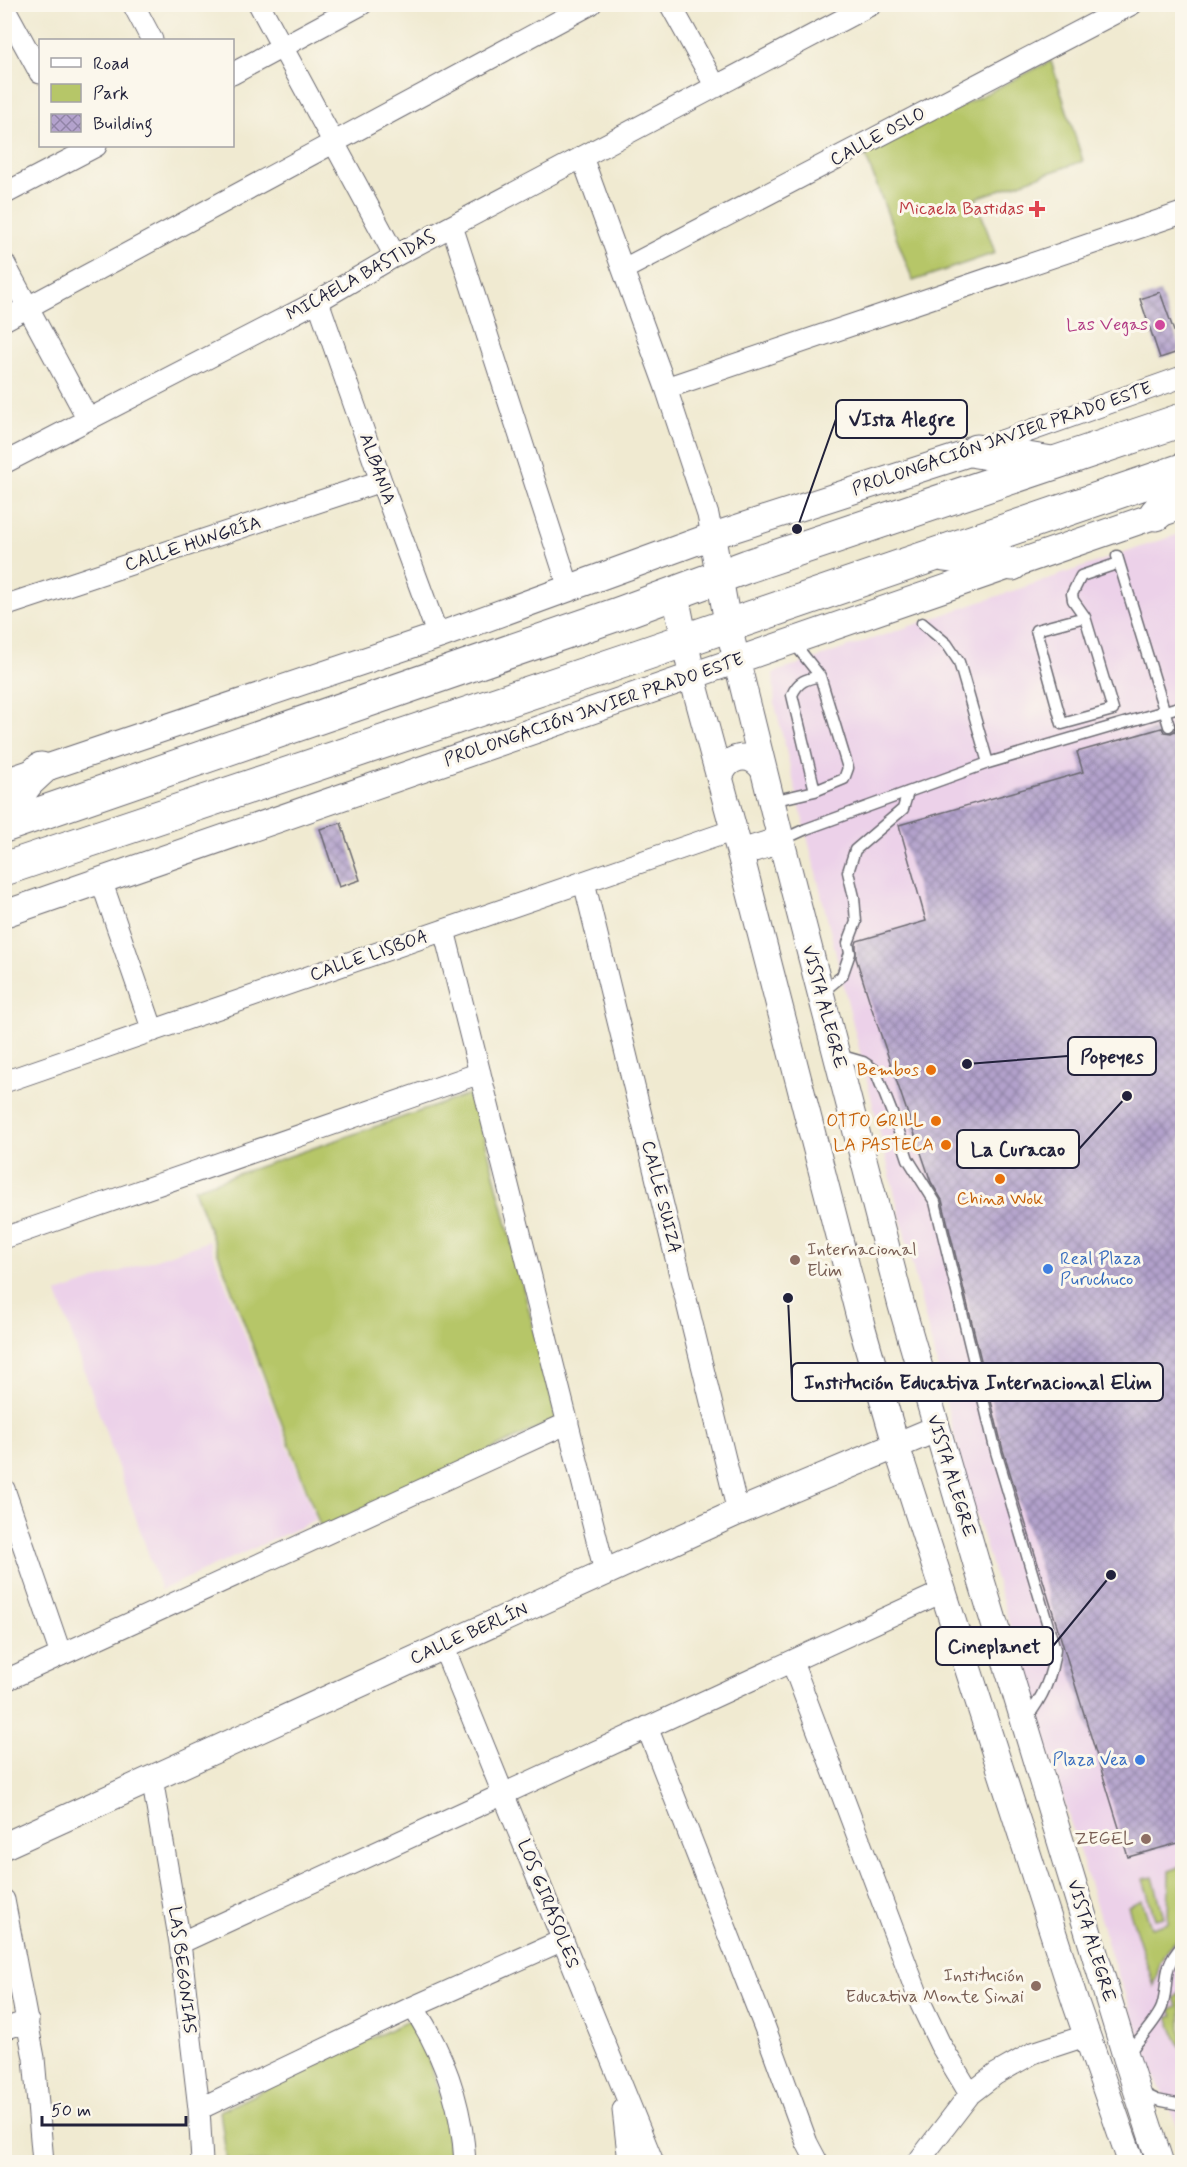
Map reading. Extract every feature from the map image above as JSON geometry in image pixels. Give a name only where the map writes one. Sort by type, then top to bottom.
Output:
[{"type":"main road","points":[[4,826],[814,544],[1182,420]]},
{"type":"main road","points":[[976,451],[1056,463]]},
{"type":"main road","name":"PROLONGACIÓN JAVIER PRADO ESTE","points":[[4,869],[1182,470]]},
{"type":"main road","points":[[1169,510],[1182,486]]},
{"type":"main road","points":[[803,599],[797,597],[789,588],[788,575],[798,559],[814,544]]},
{"type":"main road","points":[[937,554],[1012,564]]},
{"type":"main road","points":[[4,812],[41,769]]},
{"type":"street","points":[[133,4],[152,39]]},
{"type":"street","points":[[259,4],[395,256]]},
{"type":"street","points":[[234,73],[362,4]]},
{"type":"street","points":[[4,320],[591,4]]},
{"type":"street","points":[[670,4],[716,87]]},
{"type":"street","name":"MICAELA BASTIDAS","points":[[4,463],[318,300],[395,256],[872,4]]},
{"type":"street","name":"CALLE OSLO","points":[[624,269],[1132,4]]},
{"type":"street","points":[[4,7],[39,71]]},
{"type":"street","points":[[4,194],[86,148]]},
{"type":"street","points":[[582,157],[666,388],[708,514],[712,536]]},
{"type":"street","points":[[666,388],[1182,213]]},
{"type":"street","points":[[452,226],[569,588]]},
{"type":"street","points":[[4,263],[88,419]]},
{"type":"street","name":"ALBANIA","points":[[318,300],[438,636]]},
{"type":"street","name":"PROLONGACIÓN JAVIER PRADO ESTE","points":[[4,782],[438,636],[712,536],[976,451],[1182,377]]},
{"type":"street","name":"CALLE HUNGRÍA","points":[[4,606],[381,481]]},
{"type":"street","name":"PROLONGACIÓN JAVIER PRADO ESTE","points":[[4,914],[1169,510]]},
{"type":"street","name":"VISTA ALEGRE","points":[[712,536],[728,625],[763,769],[901,1304],[1024,1722],[1160,2163]]},
{"type":"street","name":"VISTA ALEGRE","points":[[675,592],[692,676],[737,841],[862,1327],[942,1592],[1076,2004],[1131,2163]]},
{"type":"street","points":[[720,778],[725,765],[736,758],[749,758],[763,769]]},
{"type":"street","points":[[737,841],[781,840]]},
{"type":"street","name":"CALLE LISBOA","points":[[4,1082],[584,882],[737,841]]},
{"type":"street","points":[[101,880],[153,1031]]},
{"type":"street","name":"CALLE SUIZA","points":[[584,882],[738,1512]]},
{"type":"street","points":[[444,930],[605,1572]]},
{"type":"street","points":[[4,1238],[480,1073]]},
{"type":"street","points":[[862,1327],[871,1332],[890,1329],[897,1323],[901,1314],[901,1304]]},
{"type":"street","points":[[4,1681],[568,1423]]},
{"type":"street","name":"CALLE BERLÍN","points":[[4,1846],[738,1512],[936,1429]]},
{"type":"street","points":[[4,1489],[61,1655]]},
{"type":"street","points":[[180,1943],[942,1592]]},
{"type":"street","name":"LOS GIRASOLES","points":[[443,1646],[653,2163]]},
{"type":"street","points":[[792,1662],[921,2004],[940,2044],[970,2094]]},
{"type":"street","points":[[646,1727],[765,2028],[807,2143],[818,2163]]},
{"type":"street","name":"LAS BEGONIAS","points":[[152,1778],[180,1943],[199,2109],[202,2163]]},
{"type":"street","points":[[4,1900],[28,2021],[38,2096],[43,2163]]},
{"type":"street","points":[[199,2109],[413,2007],[563,1940]]},
{"type":"street","points":[[413,2007],[426,2027],[448,2072],[461,2119],[465,2163]]},
{"type":"street","points":[[4,2029],[28,2021]]},
{"type":"street","points":[[918,2163],[970,2094],[1003,2069],[1023,2057],[1088,2035]]},
{"type":"street","points":[[1098,2065],[1126,2057]]},
{"type":"street","points":[[615,2072],[622,2101],[629,2163]]},
{"type":"lane","points":[[1085,617],[1036,630],[1062,724],[1113,710],[1085,617],[1073,600],[1072,594],[1081,576],[1118,559],[1169,726]]},
{"type":"lane","points":[[922,623],[947,644],[959,662],[988,763]]},
{"type":"lane","points":[[771,801],[815,791],[844,779],[848,768],[820,676],[792,641]]},
{"type":"lane","points":[[815,791],[792,695],[796,686],[804,679],[820,676]]},
{"type":"lane","points":[[781,840],[988,763],[1182,706]]},
{"type":"lane","points":[[820,993],[842,976],[850,952],[848,943],[856,922],[854,897],[848,872],[855,850],[903,809],[908,792]]},
{"type":"lane","points":[[837,1054],[863,1062],[875,1071],[908,1159],[935,1202],[996,1452],[1055,1649],[1053,1670],[1046,1690],[1024,1722]]},
{"type":"lane","points":[[1126,2057],[1158,2015],[1162,2006],[1165,1976],[1171,1959],[1182,1946]]},
{"type":"lane","points":[[1137,2090],[1157,2100],[1182,2105]]},
{"type":"shaded area","name":"Real Plaza Puruchuco","points":[[1182,533],[1182,2136],[1154,2075],[1114,1964],[964,1476],[775,705],[773,673]]},
{"type":"shaded area","points":[[209,1241],[316,1520],[161,1590],[57,1293]]},
{"type":"green space","points":[[1051,61],[1083,161],[976,198],[995,253],[913,281],[865,154]]},
{"type":"green space","points":[[473,1093],[557,1419],[321,1528],[194,1189]]},
{"type":"green space","points":[[1182,1866],[1182,1934],[1167,1950],[1160,1963],[1154,1986],[1128,1906],[1142,1900],[1151,1928],[1168,1923],[1169,1871]]},
{"type":"green space","points":[[1153,1877],[1164,1917],[1155,1919],[1143,1879]]},
{"type":"green space","points":[[1180,1993],[1182,2052],[1168,2017],[1173,2016],[1170,2009],[1177,2006],[1174,1998]]},
{"type":"green space","points":[[414,2018],[443,2101],[450,2162],[227,2162],[220,2111]]},
{"type":"building","name":"Las Vegas","points":[[1160,292],[1181,351],[1160,358],[1140,299]]},
{"type":"building","name":"Real Plaza Puruchuco","points":[[1182,722],[1182,1842],[1128,1857],[1003,1450],[942,1200],[931,1182],[871,1006],[856,958],[856,944],[857,941],[926,921],[899,825],[1083,772],[1077,752],[1162,728],[1164,732],[1171,733],[1175,731],[1176,723]]},
{"type":"building","points":[[341,823],[360,880],[339,887],[320,829]]},
{"type":"place","name":"Micaela Bastidas","points":[[1037,209]]},
{"type":"place","name":"Las Vegas","points":[[1160,325]]},
{"type":"place","name":"VIsta Alegre","points":[[797,529]]},
{"type":"place","name":"Popeyes","points":[[967,1064]]},
{"type":"place","name":"Bembos","points":[[931,1070]]},
{"type":"place","name":"La Curacao","points":[[1127,1096]]},
{"type":"place","name":"OTTO GRILL","points":[[936,1121]]},
{"type":"place","name":"LA PASTECA","points":[[946,1145]]},
{"type":"place","name":"China Wok","points":[[1000,1179]]},
{"type":"place","name":"Internacional Elim","points":[[795,1260]]},
{"type":"place","name":"Real Plaza Puruchuco","points":[[1048,1269]]},
{"type":"place","name":"Institución Educativa Internacional Elim","points":[[788,1298]]},
{"type":"place","name":"Cineplanet","points":[[1111,1575]]},
{"type":"place","name":"Plaza Vea","points":[[1140,1760]]},
{"type":"place","name":"ZEGEL","points":[[1146,1839]]},
{"type":"place","name":"Institución Educativa Monte Sinai","points":[[1036,1986]]}]
